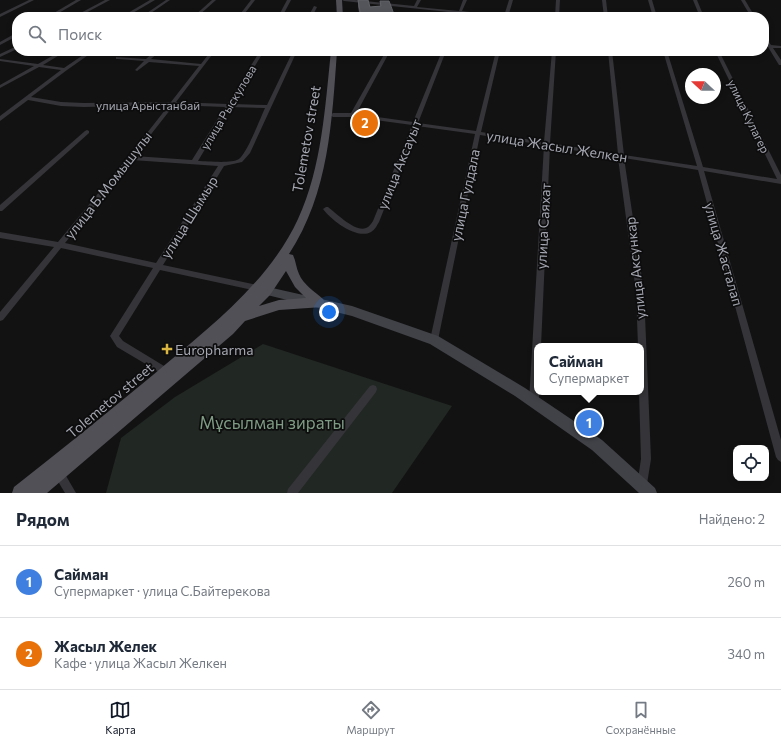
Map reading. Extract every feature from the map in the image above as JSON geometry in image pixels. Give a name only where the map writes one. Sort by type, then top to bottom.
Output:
[{"type":"main road","points":[[335,0],[336,12]]},
{"type":"main road","points":[[339,0],[340,12]]},
{"type":"main road","name":"Tolemetov street","points":[[20,493],[56,471],[242,317],[289,245],[303,219],[312,196],[322,147],[333,56]]},
{"type":"main road","name":"Tolemetov street","points":[[35,493],[56,471],[166,372],[261,290],[289,258],[310,220],[320,191],[333,115],[339,56]]},
{"type":"main road","points":[[289,258],[291,274],[296,282],[319,303]]},
{"type":"main road","points":[[261,290],[352,311],[434,340],[534,402],[597,445],[646,489]]},
{"type":"main road","points":[[242,317],[279,305],[319,303]]},
{"type":"street","points":[[0,16],[32,0]]},
{"type":"street","points":[[58,12],[79,0]]},
{"type":"street","points":[[85,12],[108,0]]},
{"type":"street","points":[[133,12],[153,0]]},
{"type":"street","points":[[150,12],[168,0]]},
{"type":"street","points":[[201,12],[214,0]]},
{"type":"street","points":[[244,12],[253,0]]},
{"type":"street","points":[[283,12],[289,0]]},
{"type":"street","points":[[344,0],[371,1],[460,12],[465,0]]},
{"type":"street","points":[[415,7],[419,0]]},
{"type":"street","points":[[507,12],[510,0]]},
{"type":"street","points":[[557,12],[558,0]]},
{"type":"street","points":[[604,0],[605,12]]},
{"type":"street","points":[[650,0],[654,12]]},
{"type":"street","points":[[695,0],[700,12]]},
{"type":"street","points":[[743,0],[750,12]]},
{"type":"street","points":[[312,12],[315,7]]},
{"type":"street","points":[[0,44],[12,37]]},
{"type":"street","points":[[770,46],[781,47]]},
{"type":"street","points":[[770,46],[781,64]]},
{"type":"street","points":[[0,56],[12,50]]},
{"type":"street","points":[[0,87],[55,56]]},
{"type":"street","points":[[0,119],[65,69],[84,56]]},
{"type":"street","points":[[137,70],[153,56]]},
{"type":"street","name":"улица Б.Момышулы","points":[[0,318],[60,246],[209,56]]},
{"type":"street","name":"улица Рыскулова","points":[[194,162],[259,56]]},
{"type":"street","name":"улица Шымыр","points":[[166,372],[120,344],[114,336],[222,164],[234,163],[243,159],[269,108],[292,56]]},
{"type":"street","points":[[353,115],[385,56]]},
{"type":"street","name":"улица Аксауыт","points":[[326,209],[350,227],[364,231],[370,229],[376,222],[442,56]]},
{"type":"street","name":"улица Гулдала","points":[[434,340],[478,133],[497,56]]},
{"type":"street","name":"улица Саяхат","points":[[537,343],[547,145],[554,56]]},
{"type":"street","name":"улица Аксункар","points":[[611,56],[621,157],[640,292],[642,343]]},
{"type":"street","name":"улица Жасталап","points":[[666,56],[700,168],[781,457]]},
{"type":"street","name":"улица Кулагер","points":[[719,56],[781,181]]},
{"type":"street","points":[[118,58],[202,65]]},
{"type":"street","points":[[0,60],[65,69]]},
{"type":"street","name":"улица Арыстанбай","points":[[27,98],[61,104],[84,105],[172,104],[269,108]]},
{"type":"street","name":"улица Жасыл Желкен","points":[[333,115],[353,115],[478,133],[621,157],[781,181]]},
{"type":"street","points":[[0,209],[87,132]]},
{"type":"street","points":[[130,158],[222,164]]},
{"type":"street","points":[[0,235],[158,266],[261,290]]},
{"type":"street","points":[[292,493],[373,389]]},
{"type":"street","name":"улица Саяхат","points":[[534,395],[534,402]]},
{"type":"street","name":"улица Аксункар","points":[[644,395],[646,489]]},
{"type":"street","points":[[56,471],[71,493]]},
{"type":"green space","name":"Мұсылман зираты","points":[[263,344],[452,406],[392,493],[106,493],[121,438],[175,397]]},
{"type":"building","points":[[358,0],[368,0],[370,7],[381,6],[380,1],[389,1],[393,12],[360,12]]},
{"type":"building","points":[[356,112],[376,114],[373,120],[353,117]]},
{"type":"place","name":"Жасыл Желек","points":[[365,123]]},
{"type":"place","name":"Europharma","points":[[167,349]]},
{"type":"place","name":"Сайман","points":[[589,423]]}]
